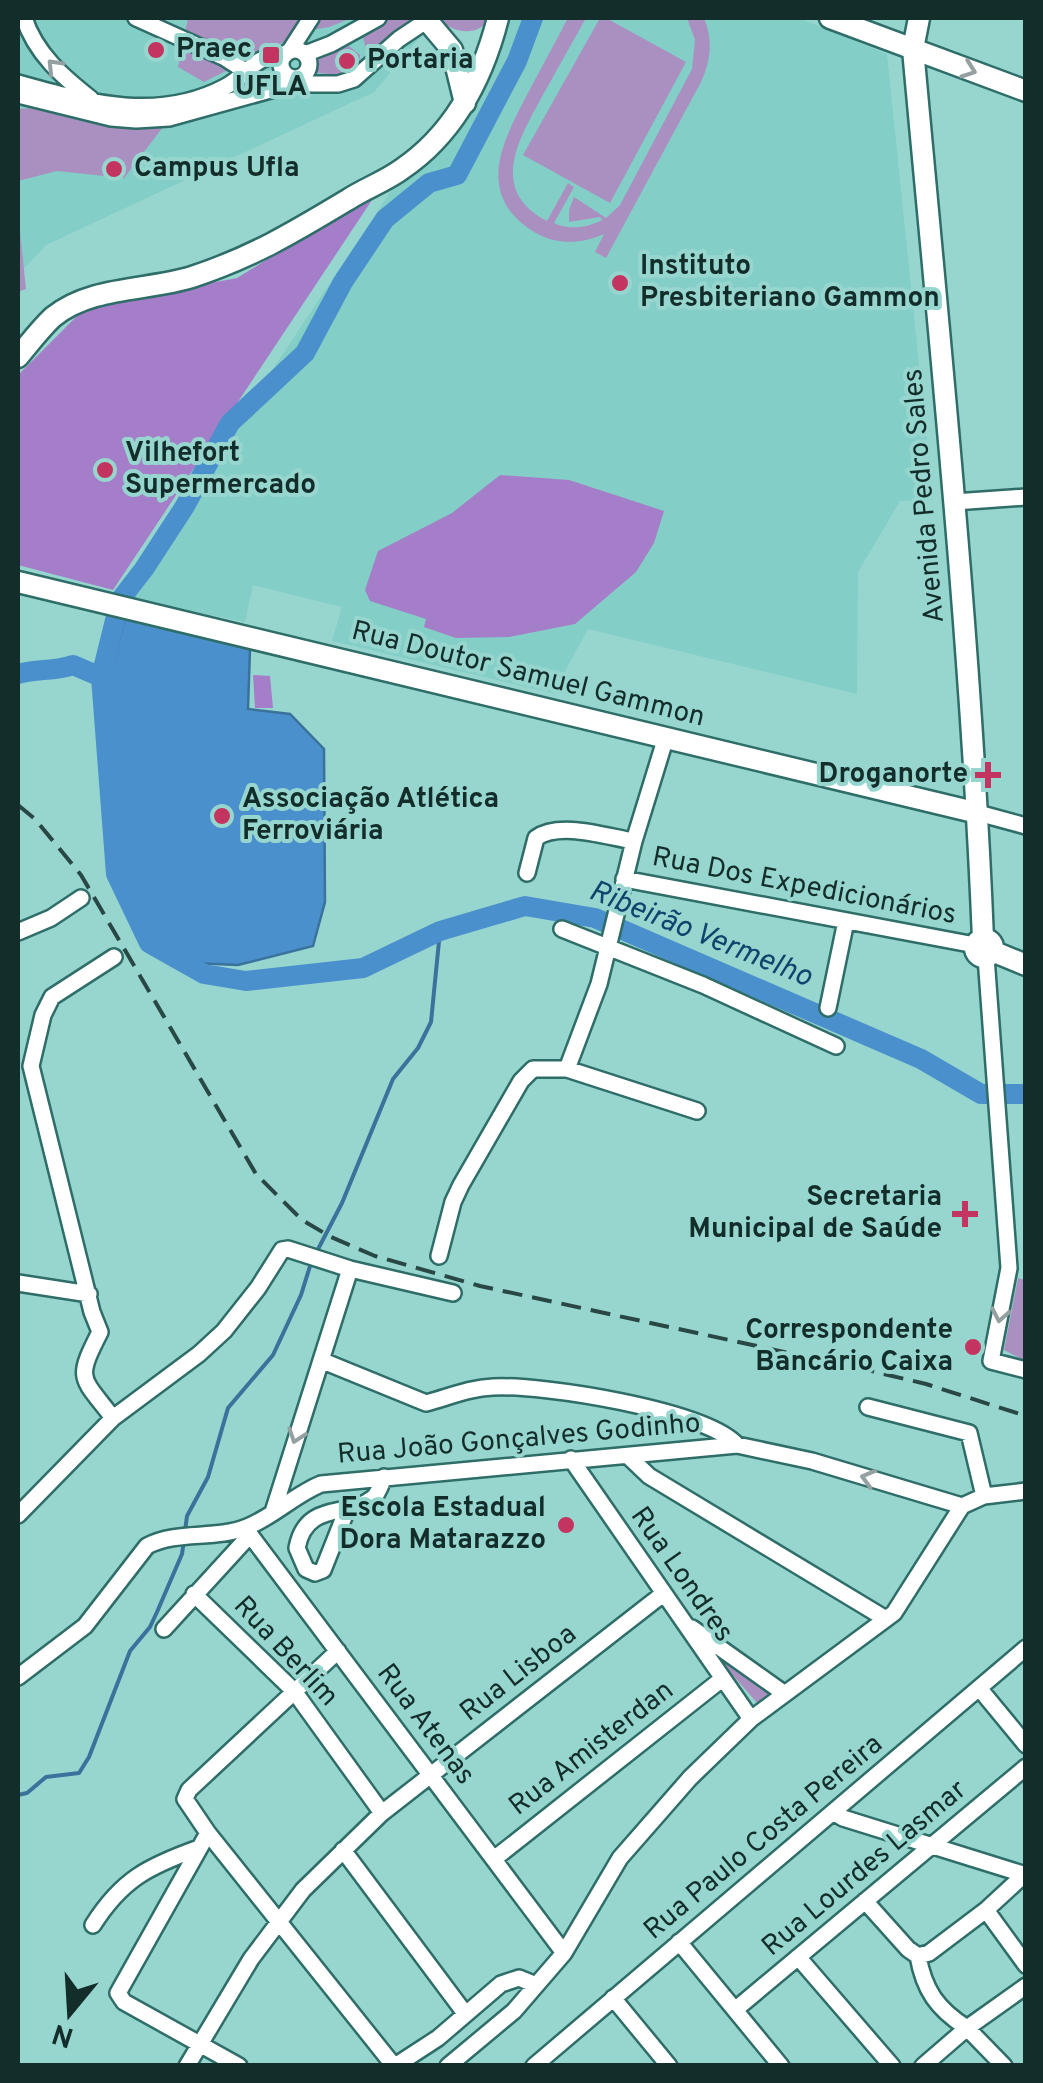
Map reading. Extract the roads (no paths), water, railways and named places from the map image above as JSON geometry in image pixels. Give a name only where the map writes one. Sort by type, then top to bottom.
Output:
[{"type":"main road","name":"Avenida Pedro Sales","points":[[919,18],[913,50],[954,502],[978,813],[984,948]]},
{"type":"main road","points":[[426,19],[452,50],[465,102]]},
{"type":"main road","points":[[842,20],[1026,90]]},
{"type":"main road","points":[[452,50],[478,46],[496,28]]},
{"type":"main road","points":[[18,357],[55,316],[70,306],[90,298],[187,278],[238,260],[293,235],[401,170],[439,138],[465,102],[496,28]]},
{"type":"main road","name":"Rua Doutor Samuel Gammon","points":[[18,582],[978,813]]},
{"type":"main road","points":[[984,948],[1026,964]]},
{"type":"street","points":[[24,18],[29,33],[53,67],[98,104]]},
{"type":"street","points":[[136,18],[198,44],[272,89]]},
{"type":"street","points":[[293,54],[311,18]]},
{"type":"street","points":[[18,84],[98,104],[144,109],[167,106],[228,86],[261,58],[330,44],[378,18]]},
{"type":"street","points":[[293,81],[338,84],[354,79],[426,19]]},
{"type":"street","points":[[22,98],[111,118],[136,120],[196,112],[301,77],[309,66],[293,54]]},
{"type":"street","points":[[954,502],[1026,497]]},
{"type":"street","points":[[567,1070],[610,944],[634,841],[666,736]]},
{"type":"street","name":"Rua Doutor Samuel Gammon","points":[[978,813],[1026,826]]},
{"type":"street","points":[[527,873],[536,838],[543,833],[592,834],[634,841]]},
{"type":"street","name":"Rua Dos Expedicionários","points":[[624,879],[984,948]]},
{"type":"street","points":[[18,932],[51,918],[81,898]]},
{"type":"street","points":[[828,1008],[846,922]]},
{"type":"street","points":[[562,929],[610,944],[836,1046]]},
{"type":"street","name":"Avenida Pedro Sales","points":[[984,948],[997,1113],[1017,1271],[992,1362],[1026,1370]]},
{"type":"street","points":[[114,957],[52,997],[24,1068],[100,1332],[82,1373],[114,1418]]},
{"type":"street","points":[[439,1256],[461,1185],[520,1080],[533,1070],[567,1070],[697,1110]]},
{"type":"street","points":[[18,1516],[114,1418],[200,1354],[224,1330],[282,1250],[452,1293]]},
{"type":"street","points":[[273,1512],[350,1268]]},
{"type":"street","points":[[18,1283],[89,1294]]},
{"type":"street","points":[[322,1361],[419,1402],[497,1386],[568,1392],[642,1407],[710,1426],[737,1444],[962,1506]]},
{"type":"street","points":[[868,1407],[970,1433],[984,1496]]},
{"type":"street","name":"Rua João Gonçalves Godinho","points":[[18,1677],[85,1626],[147,1546],[161,1540],[247,1532],[298,1494],[320,1484],[737,1444]]},
{"type":"street","points":[[628,1456],[649,1476],[886,1619]]},
{"type":"street","name":"Rua Londres","points":[[572,1459],[750,1719]]},
{"type":"street","points":[[348,1506],[374,1497],[384,1477]]},
{"type":"street","points":[[448,2066],[484,2039],[564,1953],[620,1858],[639,1834],[750,1719],[901,1604],[962,1506],[984,1496],[1022,1498]]},
{"type":"street","name":"Rua Berlim","points":[[247,1532],[194,1594],[294,1691],[382,1813]]},
{"type":"street","name":"Rua Atenas","points":[[247,1532],[564,1953]]},
{"type":"street","points":[[164,1629],[194,1594]]},
{"type":"street","name":"Rua Lisboa","points":[[187,2066],[278,1920],[344,1850],[430,1774],[663,1594]]},
{"type":"street","points":[[684,1623],[785,1694]]},
{"type":"street","name":"Rua Paulo Costa Pereira","points":[[534,2066],[1026,1648]]},
{"type":"street","points":[[338,1651],[185,1795],[187,1806],[394,2066],[438,2038],[464,2012],[508,1980],[519,1978],[536,1985]]},
{"type":"street","name":"Rua Amisterdan","points":[[494,1859],[722,1679]]},
{"type":"street","points":[[979,1688],[1026,1745]]},
{"type":"street","name":"Rua Lourdes Lasmar","points":[[736,2010],[1026,1766]]},
{"type":"street","points":[[833,1812],[928,1847],[1025,1874]]},
{"type":"street","points":[[208,1834],[118,1992],[124,2002],[239,2066]]},
{"type":"street","points":[[92,1926],[110,1898],[128,1881],[147,1868],[199,1848]]},
{"type":"street","points":[[344,1850],[464,2012]]},
{"type":"street","points":[[918,1956],[929,1953],[986,1910],[1025,1874]]},
{"type":"street","points":[[866,1901],[918,1956],[928,1993],[1004,2066]]},
{"type":"street","points":[[986,1910],[1026,1965]]},
{"type":"street","points":[[679,1942],[781,2066]]},
{"type":"street","points":[[798,1958],[892,2066]]},
{"type":"street","points":[[924,2066],[1026,1986]]},
{"type":"street","points":[[613,1998],[669,2066]]},
{"type":"street","points":[[550,2052],[561,2066]]},
{"type":"waterway","name":"Ribeirão Vermelho","points":[[101,677],[120,600],[185,506],[230,423],[305,353],[343,282],[385,219],[429,183],[457,175],[517,61],[533,18]]},
{"type":"waterway","name":"Ribeirão Vermelho","points":[[18,674],[73,665],[101,677],[116,874],[149,943],[204,974],[246,981],[363,968],[440,931],[525,906],[595,918],[921,1059],[981,1094],[1026,1094]]},
{"type":"waterway","points":[[315,1255],[342,1203],[393,1079],[418,1048],[431,1022],[440,931]]},
{"type":"waterway","points":[[185,1531],[187,1516],[208,1477],[228,1408],[273,1355],[311,1263]]},
{"type":"waterway","points":[[18,1795],[27,1793],[46,1777],[79,1773],[89,1757],[130,1651],[157,1612],[182,1554],[184,1540]]},
{"type":"railway","points":[[18,805],[35,819],[81,875],[256,1174],[302,1220],[375,1256],[480,1286],[863,1369],[926,1384],[1026,1416]]},
{"type":"place","name":"Praec","points":[[156,50]]},
{"type":"place","name":"UFLA","points":[[271,55]]},
{"type":"place","name":"Portaria","points":[[347,61]]},
{"type":"place","name":"Campus Ufla","points":[[114,169]]},
{"type":"place","name":"Instituto Presbiteriano Gammon","points":[[620,283]]},
{"type":"place","name":"Vilhefort Supermercado","points":[[105,470]]},
{"type":"place","name":"Droganorte","points":[[988,775]]},
{"type":"place","name":"Associação Atlética Ferroviária","points":[[222,816]]},
{"type":"place","name":"Secretaria Municipal de Saúde","points":[[965,1214]]},
{"type":"place","name":"Correspondente Bancário Caixa","points":[[973,1347]]},
{"type":"place","name":"Escola Estadual Dora Matarazzo","points":[[566,1525]]}]
